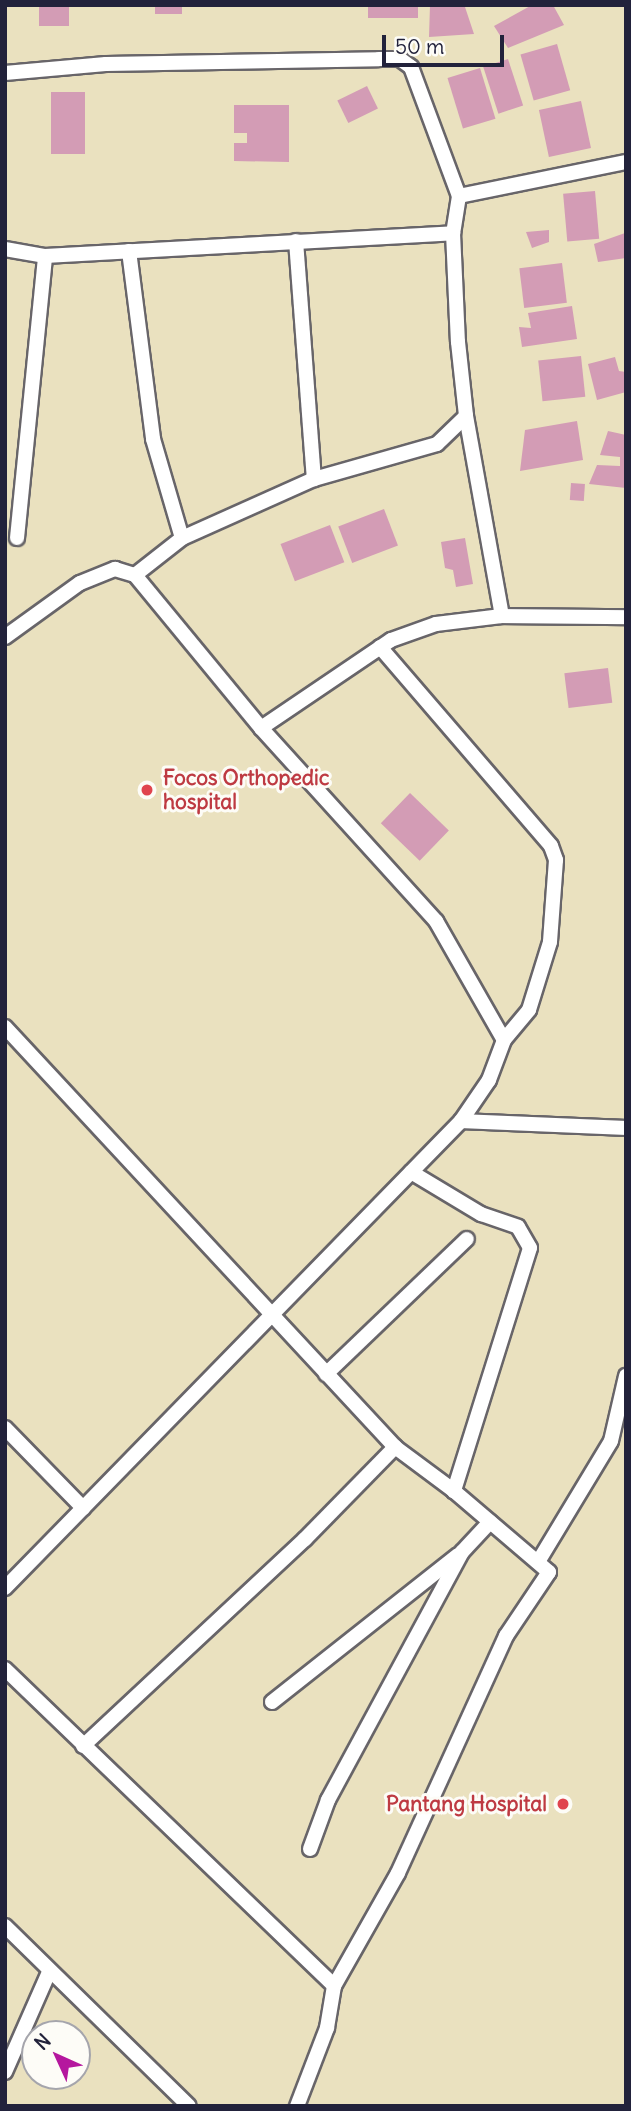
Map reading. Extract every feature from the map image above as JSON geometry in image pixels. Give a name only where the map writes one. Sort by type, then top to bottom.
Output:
[{"type":"street","points":[[5,73],[106,64],[400,59],[411,66],[459,197],[453,233],[466,416],[502,616]]},
{"type":"street","points":[[459,197],[626,162]]},
{"type":"street","points":[[5,249],[45,256],[453,233]]},
{"type":"street","points":[[296,241],[314,479]]},
{"type":"street","points":[[129,251],[151,427],[182,538]]},
{"type":"street","points":[[17,538],[45,256]]},
{"type":"street","points":[[135,575],[182,538],[314,479],[437,444],[466,416]]},
{"type":"street","points":[[5,637],[80,583],[115,569],[135,575],[261,728],[436,921],[504,1040]]},
{"type":"street","points":[[261,728],[380,647],[436,624],[502,616],[626,617]]},
{"type":"street","points":[[5,1588],[270,1314],[461,1122],[489,1080],[504,1040],[529,1010],[550,942],[556,860],[551,846],[380,647]]},
{"type":"street","points":[[5,1027],[395,1447],[454,1491],[549,1572],[506,1636],[398,1873],[334,1986],[327,2028],[297,2106]]},
{"type":"street","points":[[461,1122],[626,1128]]},
{"type":"street","points":[[411,1172],[481,1214],[519,1227],[530,1248],[454,1491]]},
{"type":"street","points":[[326,1374],[467,1239]]},
{"type":"street","points":[[538,1563],[611,1441],[626,1376]]},
{"type":"street","points":[[5,1428],[83,1508]]},
{"type":"street","points":[[83,1746],[275,1568],[395,1447]]},
{"type":"street","points":[[272,1702],[462,1552],[490,1522]]},
{"type":"street","points":[[310,1849],[328,1800],[462,1552]]},
{"type":"street","points":[[5,1669],[334,1986]]},
{"type":"street","points":[[5,1926],[189,2106]]},
{"type":"street","points":[[5,2072],[50,1970]]},
{"type":"building","points":[[39,5],[69,5],[69,26],[39,26]]},
{"type":"building","points":[[155,5],[182,5],[182,14],[155,14]]},
{"type":"building","points":[[368,5],[418,5],[418,18],[368,18]]},
{"type":"building","points":[[430,5],[465,7],[474,34],[429,37]]},
{"type":"building","points":[[532,5],[553,5],[564,25],[508,48],[494,26]]},
{"type":"building","points":[[557,44],[570,90],[534,101],[520,54]]},
{"type":"building","points":[[508,59],[523,106],[498,114],[483,67]]},
{"type":"building","points":[[480,68],[495,119],[463,129],[447,78]]},
{"type":"building","points":[[367,86],[378,108],[348,123],[337,100]]},
{"type":"building","points":[[51,92],[85,92],[85,154],[51,154]]},
{"type":"building","points":[[581,101],[591,148],[549,157],[539,110]]},
{"type":"building","points":[[234,105],[289,105],[289,162],[234,161],[234,143],[247,143],[247,133],[234,133]]},
{"type":"building","points":[[595,191],[599,239],[567,242],[563,194]]},
{"type":"building","points":[[549,230],[549,242],[532,248],[526,232]]},
{"type":"building","points":[[625,233],[626,258],[598,262],[594,244]]},
{"type":"building","points":[[562,263],[567,303],[524,308],[519,268]]},
{"type":"building","points":[[572,306],[577,339],[522,347],[519,327],[531,328],[528,313]]},
{"type":"building","points":[[581,356],[585,397],[543,401],[538,360]]},
{"type":"building","points":[[615,357],[619,371],[626,372],[626,392],[597,400],[588,364]]},
{"type":"building","points":[[577,421],[583,460],[520,471],[525,430]]},
{"type":"building","points":[[608,431],[626,435],[626,488],[589,484],[597,465],[620,466],[620,457],[600,455]]},
{"type":"building","points":[[571,483],[585,484],[584,501],[570,500]]},
{"type":"building","points":[[384,509],[398,545],[352,563],[338,527]]},
{"type":"building","points":[[330,525],[344,562],[295,581],[281,544]]},
{"type":"building","points":[[465,538],[473,584],[456,587],[453,570],[445,568],[441,542]]},
{"type":"building","points":[[608,668],[612,703],[569,708],[564,673]]},
{"type":"building","points":[[410,793],[449,831],[420,861],[381,823]]},
{"type":"place","name":"Focos Orthopedic hospital","points":[[147,790]]},
{"type":"place","name":"Pantang Hospital","points":[[563,1804]]}]
